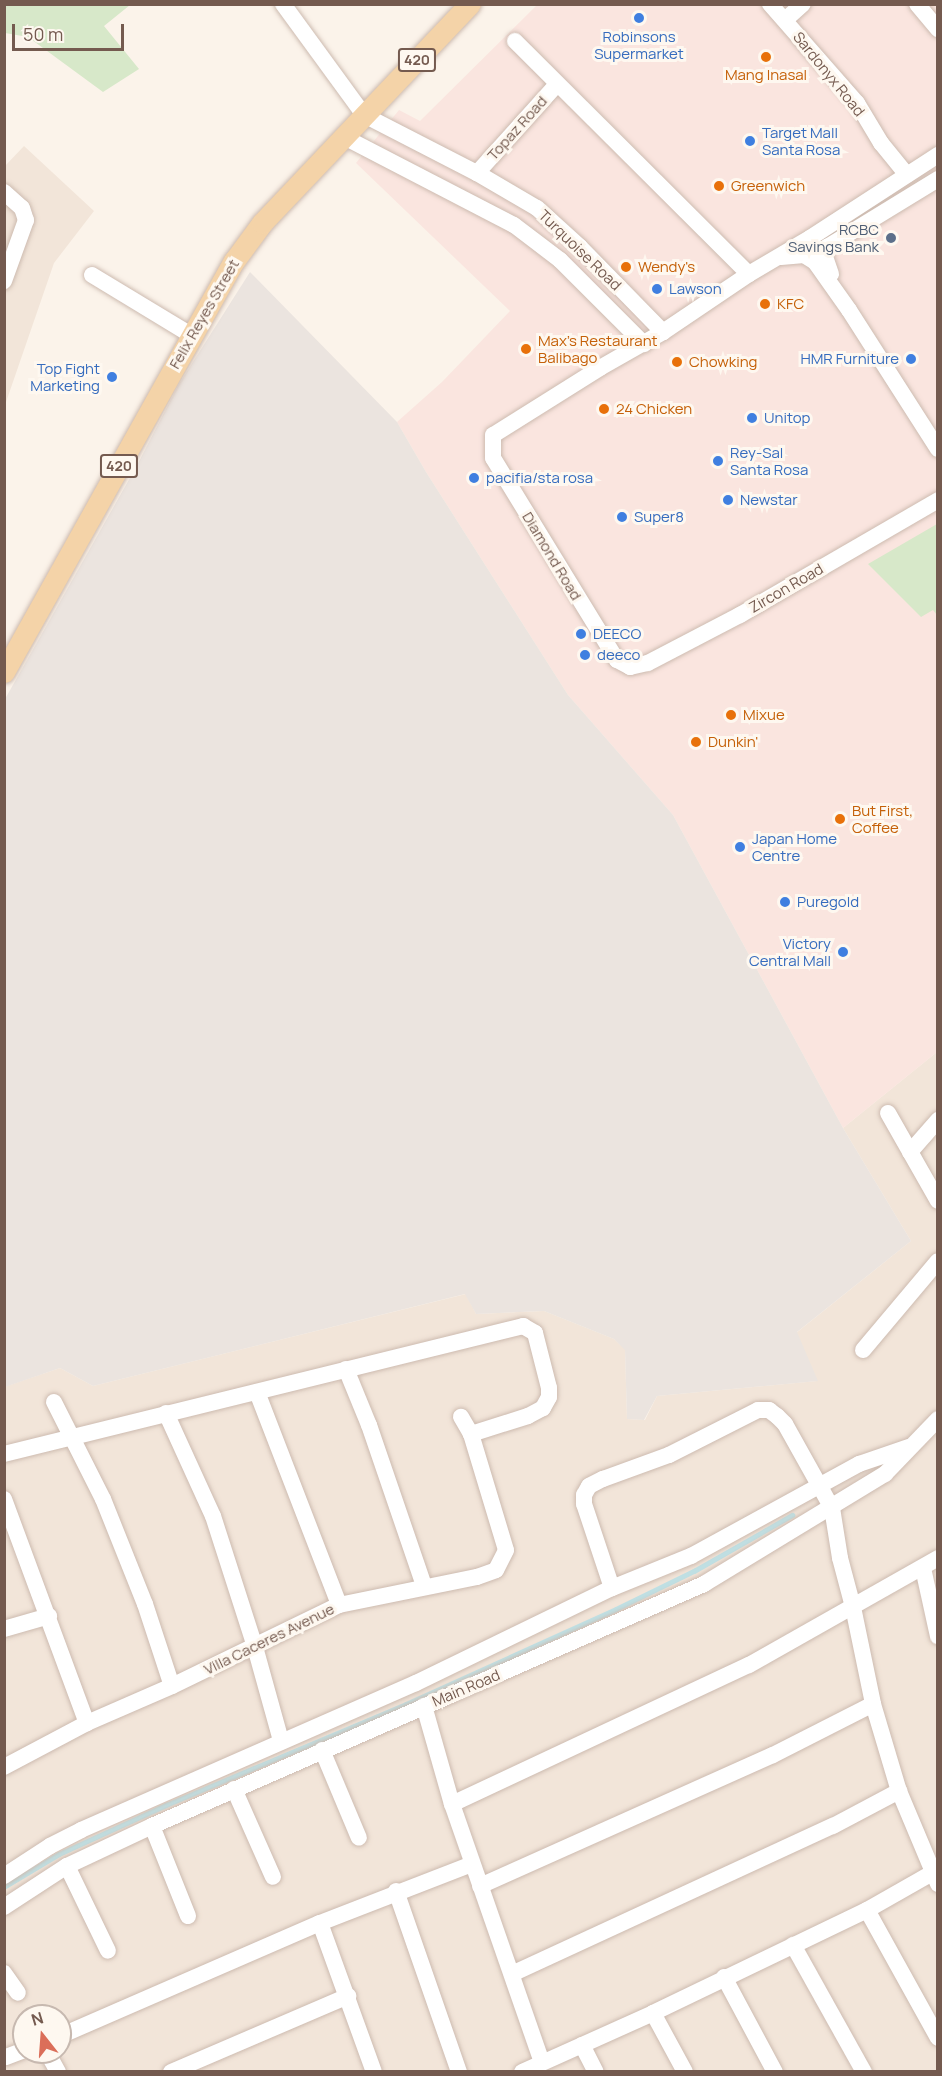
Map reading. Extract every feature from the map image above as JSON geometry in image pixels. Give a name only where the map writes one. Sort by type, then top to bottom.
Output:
[{"type":"main road","name":"Felix Reyes Street","points":[[4,672],[234,261],[262,223],[470,4]]},
{"type":"street","points":[[284,4],[364,115]]},
{"type":"street","name":"Sardonyx Road","points":[[770,4],[857,103],[881,143],[907,176]]},
{"type":"street","points":[[785,20],[803,4]]},
{"type":"street","points":[[917,4],[938,29]]},
{"type":"street","points":[[515,41],[749,274]]},
{"type":"street","name":"Topaz Road","points":[[482,167],[557,84]]},
{"type":"street","name":"Turquoise Road","points":[[364,115],[482,167],[537,208],[580,247],[663,332]]},
{"type":"street","name":"Turquoise Road","points":[[344,137],[514,225],[560,260],[644,344]]},
{"type":"street","points":[[644,344],[749,274],[938,155]]},
{"type":"street","points":[[849,310],[826,264],[824,254],[827,247],[938,179]]},
{"type":"street","points":[[4,192],[22,208],[26,220],[4,281]]},
{"type":"street","points":[[776,258],[804,255],[815,262],[849,310],[938,449]]},
{"type":"street","points":[[92,275],[191,335]]},
{"type":"street","name":"Diamond Road","points":[[630,667],[617,660],[608,648],[493,458],[493,435],[600,368],[644,344]]},
{"type":"street","name":"Zircon Road","points":[[630,667],[648,663],[740,615],[938,500]]},
{"type":"street","points":[[888,1113],[938,1201]]},
{"type":"street","points":[[910,1152],[938,1120]]},
{"type":"street","points":[[863,1350],[938,1261]]},
{"type":"street","points":[[4,1454],[73,1439],[166,1413],[523,1326],[535,1333],[549,1388],[549,1397],[543,1408],[528,1416],[471,1434]]},
{"type":"street","points":[[346,1369],[369,1425],[424,1586]]},
{"type":"street","points":[[257,1392],[339,1605]]},
{"type":"street","points":[[54,1402],[103,1499],[144,1604],[172,1686]]},
{"type":"street","points":[[522,2072],[652,2013],[935,1878],[899,1791],[873,1704],[854,1607],[840,1558],[832,1508],[785,1424],[769,1410],[758,1410],[669,1455],[589,1486],[584,1495],[584,1504],[612,1588]]},
{"type":"street","points":[[166,1413],[213,1516],[255,1647],[281,1741]]},
{"type":"street","name":"Villa Caceres Avenue","points":[[4,1767],[87,1723],[172,1686],[339,1605],[486,1575],[496,1570],[506,1550],[471,1434],[461,1417]]},
{"type":"street","name":"Main Road","points":[[4,1906],[67,1866],[152,1826],[704,1584],[885,1474],[938,1419]]},
{"type":"street","name":"Main Road","points":[[4,1876],[50,1846],[81,1830],[416,1683],[612,1588],[691,1556],[859,1464],[913,1446]]},
{"type":"street","points":[[4,1499],[87,1723]]},
{"type":"street","points":[[452,1804],[749,1665],[938,1558]]},
{"type":"street","points":[[923,1568],[935,1614],[938,1636]]},
{"type":"street","points":[[4,1629],[49,1616]]},
{"type":"street","points":[[480,1886],[773,1755],[873,1704]]},
{"type":"street","points":[[424,1706],[452,1804],[542,2062]]},
{"type":"street","points":[[322,1750],[359,1838]]},
{"type":"street","points":[[234,1789],[273,1877]]},
{"type":"street","points":[[512,1974],[833,1826],[899,1791]]},
{"type":"street","points":[[152,1826],[188,1916]]},
{"type":"street","points":[[72,2031],[396,1891],[472,1863]]},
{"type":"street","points":[[67,1866],[108,1951]]},
{"type":"street","points":[[396,1891],[459,2072]]},
{"type":"street","points":[[867,1910],[938,2038]]},
{"type":"street","points":[[320,1923],[348,1996],[372,2071]]},
{"type":"street","points":[[793,1945],[864,2072]]},
{"type":"street","points":[[4,1973],[18,1993]]},
{"type":"street","points":[[724,1977],[775,2072]]},
{"type":"street","points":[[171,2072],[348,1996]]},
{"type":"street","points":[[652,2013],[685,2072]]},
{"type":"street","points":[[582,2045],[596,2072]]},
{"type":"street","points":[[6,2057],[12,2055]]},
{"type":"shaded area","points":[[537,5],[937,5],[937,1052],[843,1128],[673,815],[568,695],[426,472],[397,422],[442,382],[510,311],[356,163],[399,110],[420,121]]},
{"type":"shaded area","points":[[24,146],[94,211],[54,263],[5,405],[5,166]]},
{"type":"shaded area","points":[[250,272],[397,422],[426,472],[568,695],[673,815],[843,1128],[911,1241],[797,1332],[818,1381],[657,1396],[644,1420],[627,1419],[625,1350],[614,1339],[544,1311],[476,1314],[465,1294],[93,1386],[60,1368],[5,1387],[5,699],[135,469],[179,384]]},
{"type":"shaded area","points":[[937,1052],[937,2071],[5,2071],[4,1387],[60,1368],[93,1386],[466,1294],[476,1314],[544,1311],[614,1339],[625,1349],[627,1419],[645,1420],[657,1396],[817,1381],[796,1333],[911,1241],[843,1128]]},
{"type":"green space","points":[[4,5],[130,5],[104,26],[139,69],[103,92],[28,37],[5,33]]},
{"type":"green space","points":[[937,524],[937,615],[933,610],[921,617],[868,564]]},
{"type":"waterway","points":[[4,1887],[59,1854],[166,1805],[406,1704],[616,1609],[694,1571],[792,1515]]},
{"type":"place","name":"Robinsons Supermarket","points":[[639,18]]},
{"type":"place","name":"Mang Inasal","points":[[766,57]]},
{"type":"place","name":"Target Mall Santa Rosa","points":[[750,141]]},
{"type":"place","name":"Greenwich","points":[[719,186]]},
{"type":"place","name":"RCBC Savings Bank","points":[[891,238]]},
{"type":"place","name":"Wendy's","points":[[626,267]]},
{"type":"place","name":"Lawson","points":[[657,289]]},
{"type":"place","name":"KFC","points":[[765,304]]},
{"type":"place","name":"Max's Restaurant Balibago","points":[[526,349]]},
{"type":"place","name":"HMR Furniture","points":[[911,359]]},
{"type":"place","name":"Chowking","points":[[677,362]]},
{"type":"place","name":"Top Fight Marketing","points":[[112,377]]},
{"type":"place","name":"24 Chicken","points":[[604,409]]},
{"type":"place","name":"Unitop","points":[[752,418]]},
{"type":"place","name":"Rey-Sal Santa Rosa","points":[[718,461]]},
{"type":"place","name":"pacifia/sta rosa","points":[[474,478]]},
{"type":"place","name":"Newstar","points":[[728,500]]},
{"type":"place","name":"Super8","points":[[622,517]]},
{"type":"place","name":"DEECO","points":[[581,634]]},
{"type":"place","name":"deeco","points":[[585,655]]},
{"type":"place","name":"Mixue","points":[[731,715]]},
{"type":"place","name":"Dunkin'","points":[[696,742]]},
{"type":"place","name":"But First, Coffee","points":[[840,819]]},
{"type":"place","name":"Japan Home Centre","points":[[740,847]]},
{"type":"place","name":"Puregold","points":[[785,902]]},
{"type":"place","name":"Victory Central Mall","points":[[843,952]]}]
